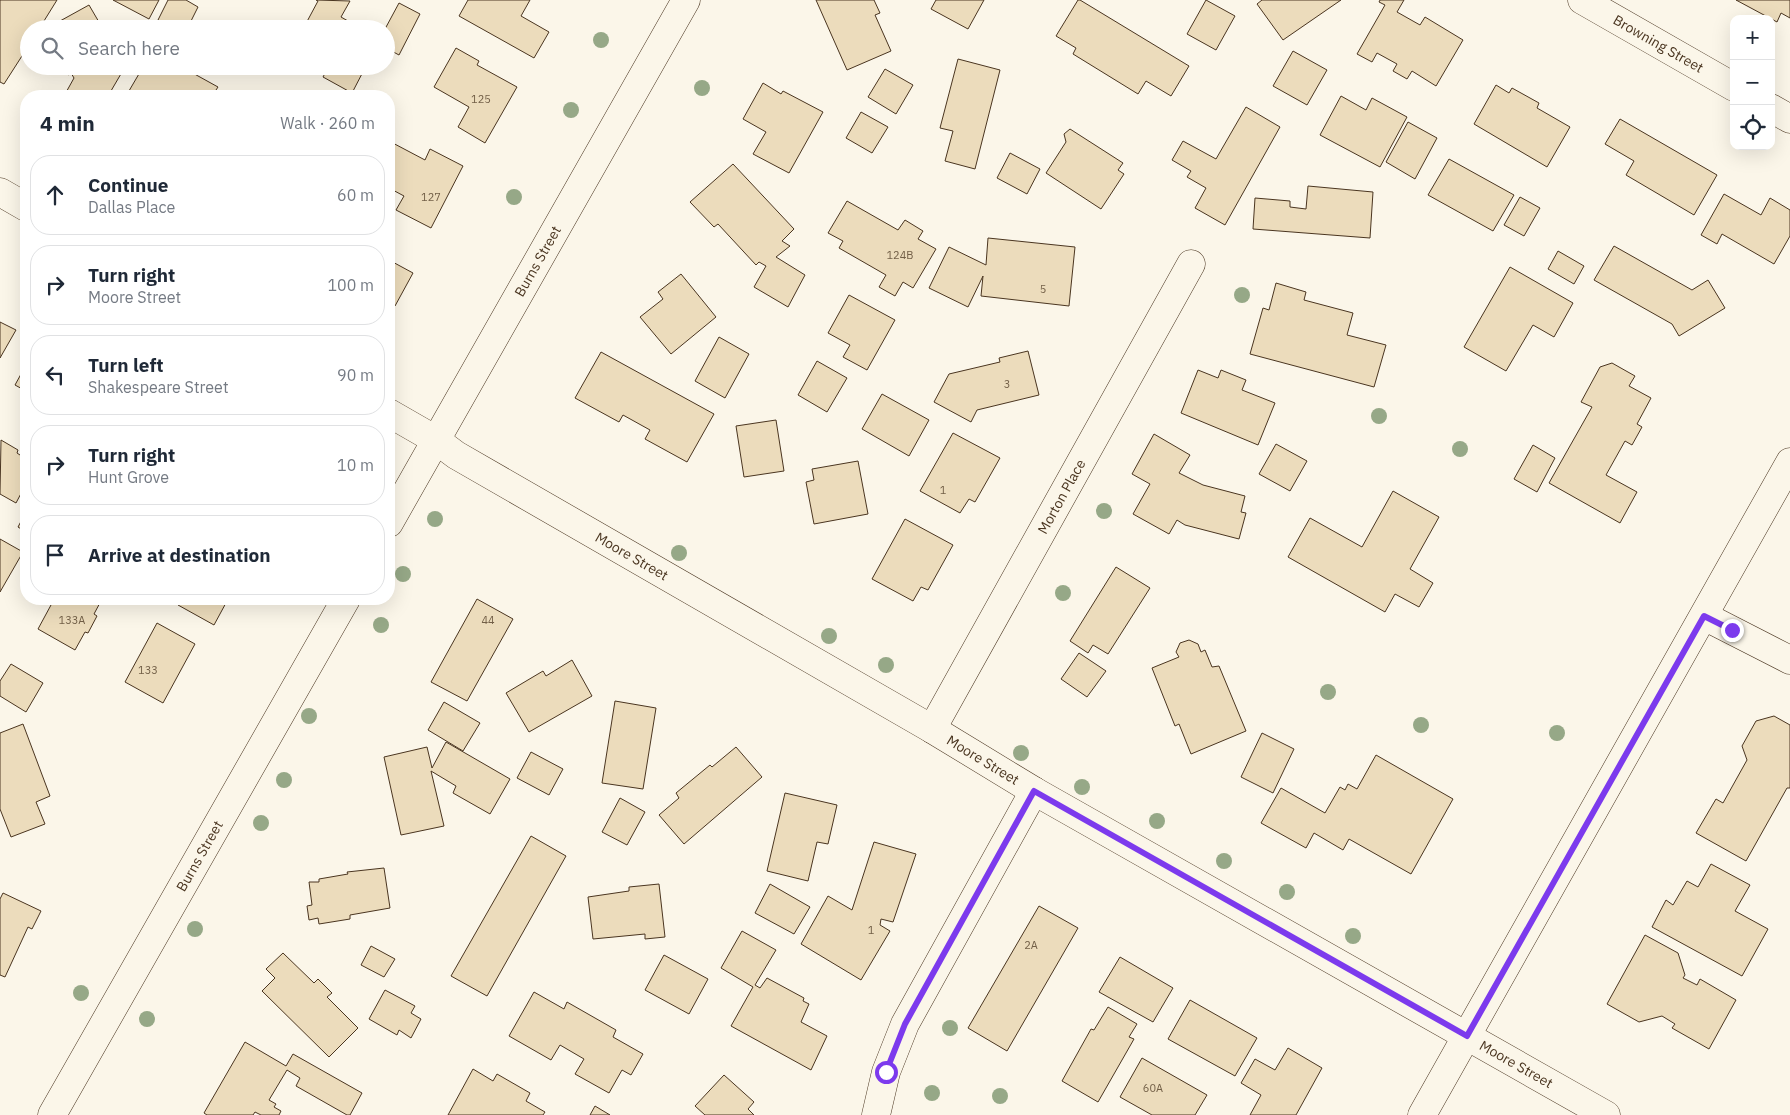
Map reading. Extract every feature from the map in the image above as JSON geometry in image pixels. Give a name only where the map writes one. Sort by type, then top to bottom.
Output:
[{"type":"street","name":"Burns Street","points":[[395,512],[686,0]]},
{"type":"street","name":"Browning Street","points":[[1582,0],[1730,85]]},
{"type":"street","points":[[1775,110],[1790,119]]},
{"type":"street","points":[[0,192],[20,204]]},
{"type":"street","name":"Morton Place","points":[[932,729],[1191,264]]},
{"type":"street","name":"Moore Street","points":[[395,416],[436,440],[456,455],[932,729],[1034,791],[1606,1115]]},
{"type":"street","points":[[1422,1115],[1790,462]]},
{"type":"street","name":"Burns Street","points":[[52,1115],[343,605]]},
{"type":"street","points":[[1704,616],[1790,660]]},
{"type":"street","points":[[876,1115],[886,1072],[905,1024],[1034,791]]},
{"type":"building","points":[[0,0],[57,0],[45,20],[20,20],[20,59],[4,84],[0,82]]},
{"type":"building","points":[[113,0],[159,0],[149,19]]},
{"type":"building","points":[[168,0],[186,0],[198,7],[192,20],[158,20]]},
{"type":"building","points":[[316,0],[350,1],[341,17],[346,20],[308,20],[318,1]]},
{"type":"building","points":[[468,0],[530,0],[521,16],[549,32],[534,58],[459,16]]},
{"type":"building","points":[[816,0],[874,0],[880,13],[875,15],[891,51],[847,70]]},
{"type":"building","points":[[936,0],[984,0],[968,29],[931,9]]},
{"type":"building","points":[[1078,0],[1189,66],[1171,96],[1146,81],[1138,94],[1073,54],[1076,48],[1056,36]]},
{"type":"building","points":[[1206,0],[1235,16],[1216,50],[1187,34]]},
{"type":"building","points":[[1262,0],[1341,0],[1283,40],[1257,4]]},
{"type":"building","points":[[1380,0],[1404,0],[1397,12],[1420,25],[1425,17],[1463,40],[1436,86],[1412,71],[1407,79],[1393,71],[1397,64],[1377,53],[1372,62],[1357,54],[1385,5],[1379,2]]},
{"type":"building","points":[[1736,0],[1790,0],[1790,18],[1781,13],[1777,22],[1775,21],[1775,15],[1764,15]]},
{"type":"building","points":[[399,3],[420,14],[399,55],[395,53],[395,20],[390,20]]},
{"type":"building","points":[[89,5],[98,20],[62,20]]},
{"type":"building","points":[[456,48],[479,61],[477,65],[517,87],[485,143],[458,127],[469,107],[434,87]]},
{"type":"building","points":[[1293,51],[1327,70],[1307,105],[1273,86]]},
{"type":"building","points":[[958,59],[1000,70],[975,169],[945,161],[953,131],[940,128]]},
{"type":"building","points":[[885,69],[913,85],[896,114],[868,97]]},
{"type":"building","points":[[72,75],[120,75],[112,90],[67,90],[74,78]]},
{"type":"building","points":[[138,75],[196,75],[218,87],[216,90],[130,90]]},
{"type":"building","points":[[324,75],[361,75],[354,90],[347,90],[323,77]]},
{"type":"building","points":[[763,83],[781,94],[783,91],[823,112],[789,173],[753,154],[766,132],[743,119]]},
{"type":"building","points":[[1496,85],[1509,93],[1512,88],[1539,103],[1537,108],[1570,127],[1547,167],[1474,124]]},
{"type":"building","points":[[1341,96],[1366,110],[1372,98],[1407,117],[1380,167],[1320,135]]},
{"type":"building","points":[[1246,107],[1280,127],[1225,225],[1195,208],[1206,188],[1187,177],[1191,171],[1172,160],[1183,141],[1216,159]]},
{"type":"building","points":[[861,112],[888,127],[872,153],[846,138]]},
{"type":"building","points":[[1620,119],[1717,175],[1694,215],[1626,175],[1634,161],[1605,144]]},
{"type":"building","points":[[1408,122],[1437,138],[1415,179],[1386,162]]},
{"type":"building","points":[[1070,129],[1123,163],[1118,170],[1124,174],[1101,209],[1046,173],[1066,142],[1064,134]]},
{"type":"building","points":[[395,144],[425,160],[430,149],[463,166],[431,228],[396,210],[404,196],[395,191]]},
{"type":"building","points":[[1010,153],[1040,169],[1027,194],[997,178]]},
{"type":"building","points":[[1449,159],[1514,195],[1493,231],[1428,195]]},
{"type":"building","points":[[733,164],[794,229],[782,241],[790,246],[776,257],[805,275],[788,307],[754,287],[766,266],[759,262],[756,265],[718,224],[714,227],[690,202]]},
{"type":"building","points":[[1308,186],[1373,192],[1370,238],[1253,229],[1255,198],[1290,201],[1290,207],[1306,209]]},
{"type":"building","points":[[1724,194],[1761,215],[1770,198],[1790,210],[1790,236],[1774,264],[1722,234],[1717,244],[1701,235]]},
{"type":"building","points":[[1520,197],[1540,208],[1524,236],[1504,225]]},
{"type":"building","points":[[847,201],[898,230],[905,220],[923,231],[918,239],[936,249],[913,288],[903,282],[895,296],[879,287],[886,275],[839,248],[843,241],[828,233]]},
{"type":"building","points":[[988,238],[1075,247],[1069,306],[981,296],[983,276],[968,307],[929,288],[949,247],[986,265]]},
{"type":"building","points":[[1614,246],[1692,290],[1708,280],[1725,308],[1679,336],[1672,324],[1594,280]]},
{"type":"building","points":[[1558,251],[1584,266],[1574,284],[1548,269]]},
{"type":"building","points":[[395,263],[413,273],[395,306]]},
{"type":"building","points":[[1510,267],[1573,303],[1554,337],[1533,325],[1506,371],[1464,347]]},
{"type":"building","points":[[681,274],[716,317],[671,354],[640,317],[663,299],[658,292]]},
{"type":"building","points":[[1276,283],[1306,292],[1304,300],[1353,313],[1347,335],[1386,345],[1374,387],[1250,354],[1263,308],[1269,310]]},
{"type":"building","points":[[849,295],[895,320],[867,370],[843,357],[850,345],[828,333]]},
{"type":"building","points":[[0,322],[16,330],[0,358]]},
{"type":"building","points":[[719,337],[749,354],[725,398],[695,381]]},
{"type":"building","points":[[1028,351],[1039,395],[977,410],[971,422],[934,402],[949,374],[1000,362],[999,358]]},
{"type":"building","points":[[601,352],[714,414],[687,462],[645,439],[650,430],[623,415],[619,422],[575,398]]},
{"type":"building","points":[[817,361],[847,378],[827,412],[798,395]]},
{"type":"building","points":[[1612,363],[1635,376],[1629,386],[1651,398],[1637,424],[1642,427],[1632,445],[1625,441],[1606,475],[1637,492],[1620,523],[1549,483],[1592,407],[1581,402],[1600,367]]},
{"type":"building","points":[[1198,370],[1218,378],[1221,370],[1246,380],[1242,390],[1275,403],[1258,445],[1181,413]]},
{"type":"building","points":[[20,376],[20,388],[15,385]]},
{"type":"building","points":[[882,394],[929,420],[909,456],[862,429]]},
{"type":"building","points":[[776,420],[784,471],[744,477],[736,426]]},
{"type":"building","points":[[953,433],[1000,458],[975,502],[969,499],[960,513],[920,491]]},
{"type":"building","points":[[1154,434],[1190,455],[1179,473],[1203,485],[1245,496],[1241,512],[1246,513],[1239,539],[1185,525],[1177,520],[1169,534],[1133,514],[1150,484],[1132,474]]},
{"type":"building","points":[[1,440],[18,450],[17,453],[20,455],[20,495],[16,503],[0,494]]},
{"type":"building","points":[[1276,444],[1307,461],[1290,491],[1259,474]]},
{"type":"building","points":[[1533,445],[1555,458],[1537,492],[1514,479]]},
{"type":"building","points":[[858,461],[868,514],[814,524],[806,482],[814,480],[812,469]]},
{"type":"building","points":[[1393,491],[1439,517],[1410,569],[1433,583],[1419,607],[1395,594],[1385,612],[1288,557],[1310,518],[1362,547]]},
{"type":"building","points":[[905,519],[953,545],[928,590],[921,587],[913,601],[872,579]]},
{"type":"building","points":[[0,539],[20,550],[20,557],[0,592]]},
{"type":"building","points":[[1116,567],[1150,588],[1108,654],[1093,645],[1088,653],[1070,641]]},
{"type":"building","points":[[477,599],[513,619],[467,701],[431,682]]},
{"type":"building","points":[[51,605],[99,605],[94,614],[97,616],[88,633],[85,632],[75,650],[38,629]]},
{"type":"building","points":[[178,605],[225,605],[214,625]]},
{"type":"building","points":[[157,623],[195,644],[163,703],[125,682]]},
{"type":"building","points":[[1189,640],[1198,644],[1201,652],[1205,650],[1212,667],[1219,666],[1246,731],[1191,754],[1179,724],[1175,726],[1152,668],[1179,657],[1176,652],[1180,643]]},
{"type":"building","points":[[1079,653],[1106,671],[1087,697],[1061,679]]},
{"type":"building","points":[[572,660],[592,696],[529,732],[506,693],[543,671],[546,676]]},
{"type":"building","points":[[11,664],[43,683],[26,712],[0,696],[0,681]]},
{"type":"building","points":[[615,701],[656,708],[643,789],[602,783]]},
{"type":"building","points":[[444,702],[480,723],[463,751],[428,730]]},
{"type":"building","points":[[1774,716],[1790,725],[1790,788],[1787,788],[1746,861],[1696,833],[1716,799],[1723,803],[1747,760],[1742,746],[1756,721]]},
{"type":"building","points":[[23,724],[50,796],[36,802],[45,824],[11,837],[0,809],[0,733]]},
{"type":"building","points":[[1262,733],[1294,749],[1273,793],[1241,777]]},
{"type":"building","points":[[446,742],[510,779],[490,814],[453,793],[456,786],[431,771],[444,826],[401,835],[384,757],[427,747],[432,768]]},
{"type":"building","points":[[736,747],[762,777],[684,844],[659,815],[679,798],[676,793],[710,765],[712,767]]},
{"type":"building","points":[[531,752],[563,769],[549,795],[517,778]]},
{"type":"building","points":[[1376,755],[1453,799],[1411,874],[1349,839],[1343,850],[1314,833],[1306,848],[1261,823],[1281,788],[1325,813],[1340,787],[1345,790],[1348,784],[1357,789]]},
{"type":"building","points":[[785,793],[837,805],[828,844],[817,842],[808,881],[767,871]]},
{"type":"building","points":[[620,798],[645,812],[627,845],[602,832]]},
{"type":"building","points":[[531,836],[566,856],[487,996],[451,976]]},
{"type":"building","points":[[874,842],[916,854],[893,922],[881,919],[880,925],[890,931],[861,980],[801,944],[828,896],[852,910]]},
{"type":"building","points":[[1711,864],[1750,885],[1735,911],[1768,929],[1742,976],[1652,927],[1666,900],[1673,905],[1687,881],[1698,887]]},
{"type":"building","points":[[384,868],[390,908],[350,915],[350,919],[319,924],[318,918],[309,920],[307,906],[312,905],[309,882],[319,882],[319,879],[348,874],[347,872]]},
{"type":"building","points":[[659,884],[665,937],[645,939],[645,934],[593,939],[588,897],[629,891],[629,887]]},
{"type":"building","points":[[770,884],[810,907],[794,934],[755,913]]},
{"type":"building","points":[[3,893],[41,911],[32,929],[28,927],[5,977],[0,975],[0,899]]},
{"type":"building","points":[[1039,906],[1078,928],[1007,1051],[968,1028]]},
{"type":"building","points":[[742,931],[776,950],[755,985],[760,988],[767,978],[804,998],[803,1001],[809,1004],[801,1022],[827,1036],[811,1070],[731,1026],[753,987],[721,968]]},
{"type":"building","points":[[1645,935],[1678,953],[1685,975],[1683,978],[1697,985],[1700,979],[1736,1000],[1709,1049],[1672,1028],[1675,1024],[1662,1016],[1639,1022],[1607,1004]]},
{"type":"building","points":[[371,946],[395,959],[384,977],[361,965]]},
{"type":"building","points":[[283,953],[314,983],[318,979],[332,993],[327,997],[358,1028],[329,1057],[262,991],[275,978],[266,969]]},
{"type":"building","points":[[664,955],[708,979],[689,1014],[645,990]]},
{"type":"building","points":[[1120,957],[1173,988],[1153,1022],[1099,992]]},
{"type":"building","points":[[385,990],[415,1006],[411,1013],[421,1019],[411,1038],[399,1030],[397,1035],[369,1019]]},
{"type":"building","points":[[534,992],[564,1009],[567,1002],[616,1030],[613,1037],[643,1054],[631,1075],[622,1070],[609,1093],[575,1074],[584,1059],[560,1045],[551,1060],[509,1036]]},
{"type":"building","points":[[1190,1000],[1257,1038],[1235,1076],[1168,1039]]},
{"type":"building","points":[[1108,1007],[1137,1024],[1129,1037],[1134,1039],[1098,1102],[1062,1081],[1091,1029],[1094,1030]]},
{"type":"building","points":[[245,1042],[286,1066],[293,1054],[362,1093],[350,1115],[296,1086],[300,1078],[287,1070],[269,1100],[276,1104],[274,1107],[281,1111],[279,1115],[261,1115],[255,1112],[253,1115],[207,1115],[204,1113]]},
{"type":"building","points":[[1288,1048],[1322,1068],[1296,1115],[1250,1115],[1261,1095],[1241,1083],[1255,1059],[1275,1070]]},
{"type":"building","points":[[1142,1058],[1207,1095],[1195,1115],[1152,1115],[1120,1097]]},
{"type":"building","points":[[473,1069],[493,1081],[497,1074],[530,1093],[526,1101],[545,1112],[543,1115],[448,1115]]},
{"type":"building","points":[[724,1075],[754,1102],[748,1109],[754,1115],[705,1115],[695,1106]]},
{"type":"building","points":[[595,1106],[610,1115],[590,1115]]},
{"type":"route","points":[[886,1072],[905,1024],[1034,791],[1467,1036],[1704,616],[1732,630]]}]
